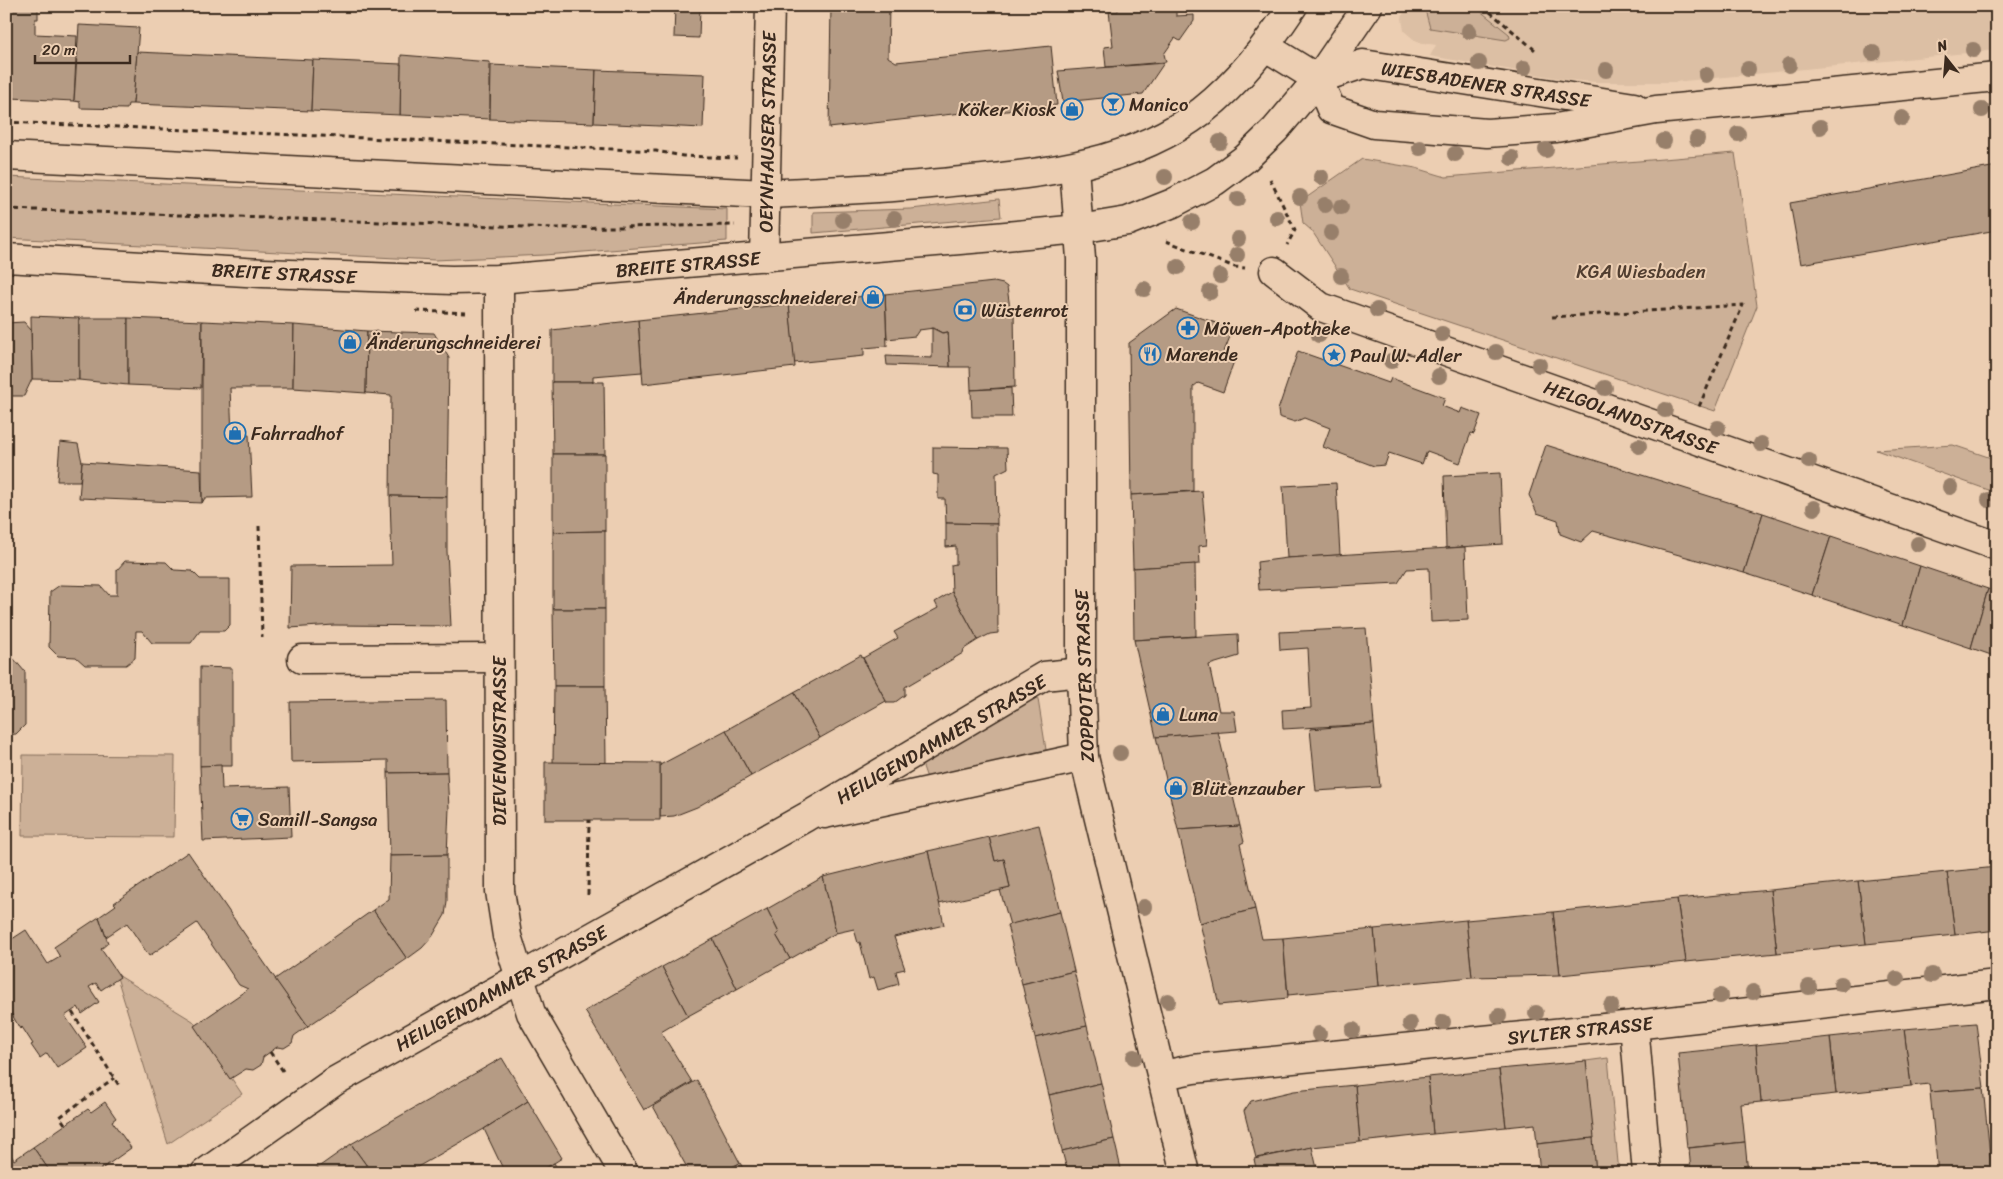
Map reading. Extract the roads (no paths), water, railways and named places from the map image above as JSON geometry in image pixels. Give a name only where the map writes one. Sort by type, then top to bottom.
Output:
[{"type":"street","name":"OEYNHAUSER STRASSE","points":[[764,257],[770,6]]},
{"type":"street","points":[[6,156],[766,194],[916,186],[1008,177],[1074,167],[1131,152],[1166,135],[1201,112],[1223,93],[1266,47],[1293,6]]},
{"type":"street","name":"BREITE STRASSE","points":[[6,258],[263,273],[452,280],[499,279],[1079,229],[1128,221],[1173,203],[1215,181],[1260,145],[1318,79],[1368,6]]},
{"type":"street","points":[[1266,47],[1318,79]]},
{"type":"street","name":"WIESBADENER STRASSE","points":[[1656,110],[1363,64],[1318,79],[1331,109],[1374,124],[1487,133],[1556,128],[1656,110],[1997,77]]},
{"type":"street","name":"ZOPPOTER STRASSE","points":[[1074,167],[1079,229],[1081,672],[1084,757],[1163,1075],[1185,1173]]},
{"type":"street","name":"HELGOLANDSTRASSE","points":[[1274,271],[1321,307],[1997,546]]},
{"type":"street","name":"DIEVENOWSTRASSE","points":[[499,279],[500,891],[507,936],[519,978],[540,1029],[624,1173]]},
{"type":"street","points":[[302,658],[499,658]]},
{"type":"street","name":"HEILIGENDAMMER STRASSE","points":[[205,1173],[335,1081],[806,817],[1044,676],[1081,672]]},
{"type":"street","name":"HEILIGENDAMMER STRASSE","points":[[806,817],[904,798],[1084,757]]},
{"type":"street","name":"SYLTER STRASSE","points":[[1163,1075],[1193,1069],[1634,1025],[1997,984]]},
{"type":"street","points":[[1634,1025],[1647,1173]]},
{"type":"place","name":"Manico","points":[[1113,104]]},
{"type":"place","name":"Köker Kiosk","points":[[1072,109]]},
{"type":"place","name":"Änderungsschneiderei","points":[[873,297]]},
{"type":"place","name":"Wüstenrot","points":[[965,310]]},
{"type":"place","name":"Möwen-Apotheke","points":[[1188,328]]},
{"type":"place","name":"Änderungschneiderei","points":[[350,342]]},
{"type":"place","name":"Marende","points":[[1150,354]]},
{"type":"place","name":"Paul W. Adler","points":[[1334,355]]},
{"type":"place","name":"Fahrradhof","points":[[235,433]]},
{"type":"place","name":"Luna","points":[[1163,714]]},
{"type":"place","name":"Blütenzauber","points":[[1176,788]]},
{"type":"place","name":"Samill-Sangsa","points":[[242,819]]},
{"type":"park label","name":"KGA Wiesbaden","points":[[1641,271]]}]
